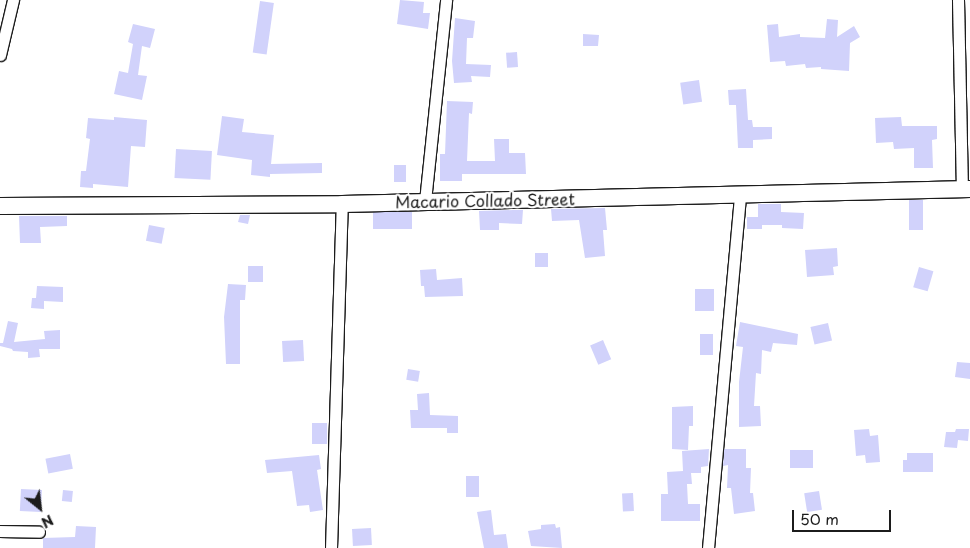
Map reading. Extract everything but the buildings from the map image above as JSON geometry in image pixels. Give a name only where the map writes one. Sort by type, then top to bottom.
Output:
[{"type":"street","points":[[0,54],[13,0]]},
{"type":"street","points":[[425,201],[446,0]]},
{"type":"street","points":[[958,0],[966,189]]},
{"type":"street","name":"Macario Collado Street","points":[[0,206],[342,204],[966,189]]},
{"type":"street","points":[[708,548],[740,194]]},
{"type":"street","points":[[331,548],[342,204]]},
{"type":"street","points":[[0,531],[39,532]]}]
